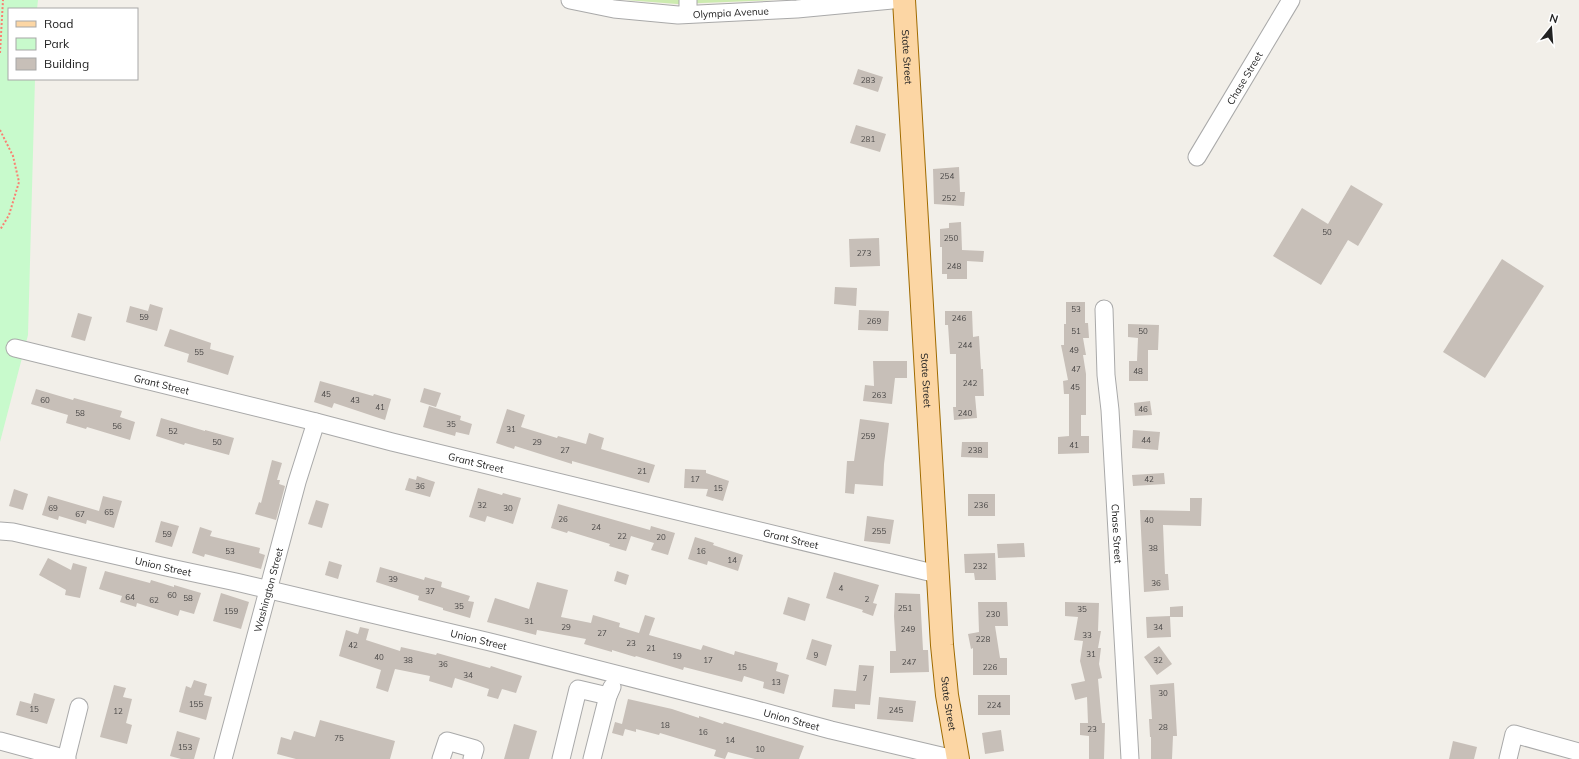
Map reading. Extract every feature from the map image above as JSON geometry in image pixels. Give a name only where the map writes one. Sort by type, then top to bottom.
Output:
[{"type":"main road","name":"State Street","points":[[904,0],[938,574],[947,695],[958,759]]},
{"type":"street","name":"Olympia Avenue","points":[[570,0],[614,9],[646,12],[688,7],[892,0]]},
{"type":"street","name":"Chase Street","points":[[1197,157],[1291,0]]},
{"type":"street","name":"Chase Street","points":[[1104,309],[1106,375],[1110,418],[1130,759]]},
{"type":"street","name":"Grant Street","points":[[15,348],[400,444],[938,574]]},
{"type":"street","name":"Washington Street","points":[[223,759],[297,482],[316,422]]},
{"type":"street","name":"Union Street","points":[[0,531],[13,532],[269,590],[617,674],[838,732],[954,759]]},
{"type":"street","points":[[592,759],[608,696],[617,674]]},
{"type":"street","points":[[561,759],[578,689],[608,696]]},
{"type":"street","points":[[0,741],[66,759],[79,707]]},
{"type":"street","points":[[1508,759],[1514,734],[1579,752]]},
{"type":"street","points":[[441,759],[447,741],[475,749],[472,759]]},
{"type":"path","points":[[0,53],[3,0]]},
{"type":"path","points":[[0,130],[13,156],[19,182],[9,216],[0,230]]},
{"type":"green space","points":[[0,0],[38,0],[37,8],[8,8],[8,80],[35,80],[28,335],[0,442]]},
{"type":"green space","points":[[626,0],[774,0],[677,4]]},
{"type":"building","points":[[858,69],[883,77],[878,92],[853,84]]},
{"type":"building","points":[[856,125],[886,134],[880,152],[850,143]]},
{"type":"building","points":[[959,167],[960,192],[965,192],[964,206],[934,204],[933,169]]},
{"type":"building","points":[[1351,185],[1383,204],[1358,246],[1348,240],[1321,285],[1273,256],[1302,208],[1328,224]]},
{"type":"building","points":[[961,222],[962,250],[984,251],[983,262],[967,261],[967,279],[947,279],[947,274],[942,274],[940,229],[949,228],[949,223]]},
{"type":"building","points":[[879,238],[880,266],[850,267],[849,239]]},
{"type":"building","points":[[1502,259],[1544,286],[1485,378],[1443,352]]},
{"type":"building","points":[[835,287],[857,288],[856,306],[834,304]]},
{"type":"building","points":[[1066,302],[1085,302],[1085,323],[1088,323],[1089,338],[1083,338],[1086,355],[1083,355],[1086,374],[1086,415],[1081,415],[1081,436],[1089,436],[1089,453],[1058,454],[1058,437],[1069,436],[1069,394],[1064,394],[1063,381],[1068,380],[1061,345],[1064,345]]},
{"type":"building","points":[[150,304],[163,308],[157,331],[126,322],[130,306],[148,311]]},
{"type":"building","points":[[859,310],[889,311],[888,331],[858,330]]},
{"type":"building","points":[[945,311],[972,311],[973,337],[979,336],[981,369],[983,369],[984,396],[975,396],[977,418],[954,420],[953,407],[956,407],[956,354],[950,354],[948,325],[945,325]]},
{"type":"building","points":[[78,313],[92,317],[85,341],[71,337]]},
{"type":"building","points":[[1128,324],[1159,325],[1158,350],[1148,350],[1148,381],[1129,381],[1129,361],[1137,361],[1138,338],[1128,337]]},
{"type":"building","points":[[170,329],[211,343],[210,349],[234,356],[228,375],[187,362],[189,354],[164,346]]},
{"type":"building","points":[[873,361],[907,361],[907,378],[895,378],[892,404],[863,401],[865,385],[874,386]]},
{"type":"building","points":[[320,381],[373,396],[374,394],[391,399],[385,420],[334,403],[332,408],[314,402]]},
{"type":"building","points":[[424,388],[441,393],[436,407],[420,402]]},
{"type":"building","points":[[36,389],[73,400],[74,398],[122,411],[120,417],[135,422],[130,440],[87,427],[86,429],[66,423],[68,415],[31,404]]},
{"type":"building","points":[[1150,401],[1152,415],[1135,416],[1134,403]]},
{"type":"building","points":[[429,406],[461,416],[460,420],[472,424],[469,435],[456,432],[455,436],[423,427]]},
{"type":"building","points":[[507,409],[525,415],[521,427],[557,438],[558,436],[586,444],[589,433],[604,438],[601,449],[655,465],[649,483],[572,461],[572,464],[515,446],[514,449],[496,443]]},
{"type":"building","points":[[161,418],[234,438],[229,455],[185,443],[184,445],[156,436]]},
{"type":"building","points":[[860,419],[889,423],[883,486],[855,484],[854,494],[845,493],[847,461],[854,461]]},
{"type":"building","points":[[1133,430],[1160,432],[1158,450],[1132,448]]},
{"type":"building","points":[[962,442],[988,442],[988,458],[961,457]]},
{"type":"building","points":[[272,460],[282,463],[277,480],[280,480],[279,484],[285,486],[276,520],[255,514],[259,502],[261,503]]},
{"type":"building","points":[[685,469],[706,470],[706,473],[729,481],[723,501],[706,496],[708,489],[684,488]]},
{"type":"building","points":[[1164,473],[1165,484],[1133,486],[1132,475]]},
{"type":"building","points":[[417,476],[435,482],[430,497],[405,490],[409,478],[416,480]]},
{"type":"building","points":[[478,488],[502,495],[503,493],[521,498],[513,524],[487,516],[485,522],[469,517]]},
{"type":"building","points":[[14,489],[28,494],[23,510],[9,506]]},
{"type":"building","points":[[968,494],[995,494],[995,516],[968,516]]},
{"type":"building","points":[[48,496],[99,511],[103,496],[122,501],[114,528],[87,520],[86,524],[59,516],[58,520],[42,515]]},
{"type":"building","points":[[1190,498],[1202,498],[1201,526],[1163,525],[1165,574],[1168,574],[1169,590],[1144,592],[1140,510],[1190,511]]},
{"type":"building","points":[[316,500],[329,504],[322,528],[308,524]]},
{"type":"building","points":[[558,504],[650,530],[651,526],[675,533],[668,555],[651,550],[654,543],[631,536],[626,551],[609,546],[610,544],[568,531],[567,533],[551,528]]},
{"type":"building","points":[[867,516],[894,520],[890,544],[864,541]]},
{"type":"building","points":[[161,521],[179,526],[172,547],[155,542]]},
{"type":"building","points":[[200,527],[212,531],[210,536],[260,548],[259,553],[265,555],[261,569],[205,554],[204,557],[192,553]]},
{"type":"building","points":[[695,537],[743,555],[738,571],[708,561],[707,565],[688,559]]},
{"type":"building","points":[[1024,543],[1025,557],[998,558],[997,544]]},
{"type":"building","points":[[995,553],[996,580],[975,580],[974,573],[965,573],[964,554]]},
{"type":"building","points":[[48,558],[71,570],[73,563],[87,567],[80,598],[65,595],[66,590],[39,575]]},
{"type":"building","points":[[329,561],[342,565],[338,579],[325,575]]},
{"type":"building","points":[[380,567],[424,580],[425,577],[442,582],[441,587],[470,596],[468,601],[474,602],[470,618],[443,610],[443,608],[418,600],[419,596],[376,582]]},
{"type":"building","points":[[105,571],[150,583],[151,580],[174,587],[174,585],[201,593],[194,614],[180,610],[178,616],[137,603],[136,607],[120,602],[122,596],[99,589]]},
{"type":"building","points":[[617,571],[629,575],[626,585],[614,581]]},
{"type":"building","points":[[834,572],[879,585],[873,603],[877,604],[873,616],[862,612],[863,610],[826,598]]},
{"type":"building","points":[[537,582],[568,590],[561,617],[591,623],[593,615],[620,623],[619,627],[639,633],[645,615],[655,618],[649,635],[701,650],[703,645],[734,655],[735,651],[778,663],[776,671],[789,675],[784,694],[763,688],[764,682],[744,676],[742,682],[684,667],[683,670],[636,656],[635,657],[612,650],[612,652],[584,644],[586,639],[537,630],[536,635],[487,622],[495,598],[529,609]]},
{"type":"building","points":[[221,593],[249,602],[241,629],[213,621]]},
{"type":"building","points":[[895,593],[920,594],[923,650],[928,650],[929,672],[890,673],[890,651],[896,651],[894,616]]},
{"type":"building","points":[[788,597],[810,604],[805,621],[783,614]]},
{"type":"building","points":[[978,602],[1007,602],[1008,626],[995,626],[1000,658],[1007,658],[1007,675],[973,675],[973,648],[971,649],[968,634],[979,632]]},
{"type":"building","points":[[1065,602],[1099,603],[1098,631],[1101,631],[1098,648],[1101,648],[1099,664],[1102,678],[1098,679],[1102,723],[1105,723],[1104,759],[1089,759],[1089,736],[1080,735],[1080,723],[1088,723],[1087,697],[1075,700],[1071,684],[1085,681],[1080,661],[1083,641],[1074,640],[1078,617],[1065,616]]},
{"type":"building","points":[[1183,606],[1183,617],[1170,617],[1171,637],[1147,638],[1146,617],[1170,616],[1170,607]]},
{"type":"building","points":[[360,627],[369,629],[366,640],[400,651],[401,647],[436,655],[437,653],[490,668],[491,666],[522,676],[516,693],[502,689],[498,699],[487,696],[489,689],[455,678],[452,688],[429,681],[430,676],[395,669],[388,692],[376,688],[381,670],[339,656],[346,630],[358,634]]},
{"type":"building","points":[[812,639],[832,645],[826,666],[806,659]]},
{"type":"building","points":[[1159,646],[1172,664],[1157,675],[1144,657]]},
{"type":"building","points":[[859,665],[874,666],[870,705],[855,704],[855,709],[832,707],[834,689],[856,691]]},
{"type":"building","points":[[194,680],[207,684],[204,695],[212,697],[206,720],[179,712],[186,686],[191,688]]},
{"type":"building","points":[[1174,683],[1177,736],[1173,736],[1172,759],[1151,759],[1149,719],[1152,719],[1150,685]]},
{"type":"building","points":[[114,685],[126,688],[123,697],[132,699],[126,723],[132,725],[127,744],[100,737]]},
{"type":"building","points":[[34,693],[55,699],[47,724],[16,715],[20,701],[31,704]]},
{"type":"building","points":[[978,695],[1010,695],[1010,715],[978,715]]},
{"type":"building","points":[[879,697],[916,701],[913,722],[877,719]]},
{"type":"building","points":[[628,699],[672,709],[699,718],[699,716],[723,724],[724,722],[804,746],[799,759],[755,759],[728,752],[725,759],[714,756],[716,750],[660,733],[659,735],[636,729],[636,732],[625,729],[623,736],[612,733],[615,722],[622,724]]},
{"type":"building","points":[[320,720],[395,741],[390,759],[296,759],[277,754],[281,737],[291,740],[294,731],[315,737]]},
{"type":"building","points":[[514,724],[537,731],[529,759],[504,759]]},
{"type":"building","points":[[1001,730],[1004,751],[985,754],[982,733]]},
{"type":"building","points":[[177,731],[200,738],[194,759],[181,759],[170,756]]},
{"type":"building","points":[[1453,741],[1477,747],[1474,759],[1449,759]]}]
